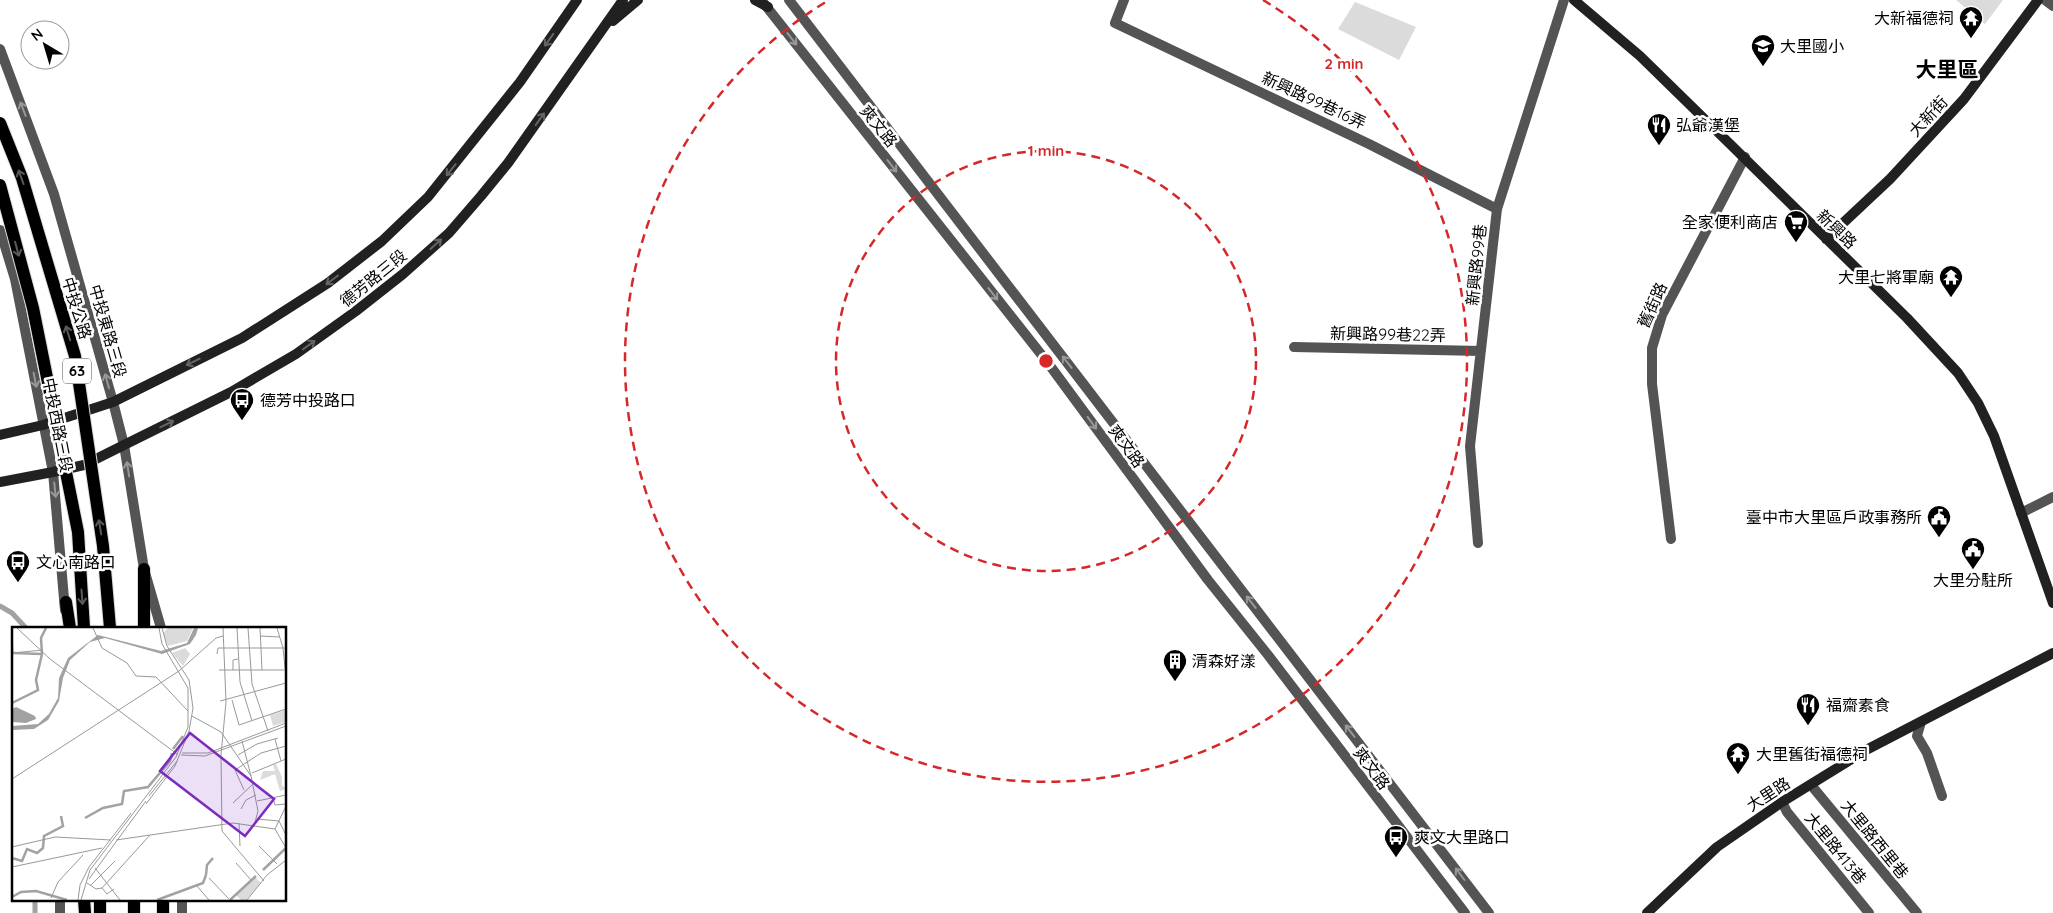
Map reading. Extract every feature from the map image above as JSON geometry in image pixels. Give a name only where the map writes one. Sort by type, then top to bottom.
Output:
[{"type":"main road","name":"中投公路","points":[[0,123],[22,178],[75,356],[103,546],[110,627]]},
{"type":"main road","name":"63","points":[[0,185],[33,308],[78,532],[84,627]]},
{"type":"main road","points":[[144,569],[144,627]]},
{"type":"main road","points":[[66,602],[70,627]]},
{"type":"main road","points":[[84,900],[85,913]]},
{"type":"main road","points":[[100,900],[100,913]]},
{"type":"main road","points":[[134,900],[134,913]]},
{"type":"main road","points":[[163,900],[163,913]]},
{"type":"street","name":"德芳路三段","points":[[0,435],[43,425],[113,402],[242,338],[328,284],[382,241],[428,197],[520,82],[577,0]]},
{"type":"street","name":"德芳路三段","points":[[0,482],[84,464],[124,445],[231,392],[296,354],[356,311],[403,274],[449,233],[508,163],[623,0]]},
{"type":"street","points":[[605,28],[638,0]]},
{"type":"street","points":[[755,0],[765,4]]},
{"type":"street","name":"爽文路","points":[[789,0],[1489,913]]},
{"type":"street","name":"新興路99巷16弄","points":[[1124,0],[1115,23],[1369,144],[1497,209]]},
{"type":"street","name":"新興路99巷","points":[[1478,543],[1470,446],[1497,209],[1564,0]]},
{"type":"street","name":"新興路","points":[[1574,0],[1640,56],[1744,157],[1919,330],[1966,384],[1989,424],[2053,603]]},
{"type":"street","name":"大新街","points":[[1826,240],[1877,192],[1964,99],[2038,0]]},
{"type":"street","points":[[2045,0],[2053,6]]},
{"type":"street","name":"爽文路","points":[[765,4],[1048,363],[1208,580],[1268,655],[1465,913]]},
{"type":"street","name":"中投東路三段","points":[[0,49],[54,194],[113,402],[124,445],[144,569],[161,627]]},
{"type":"street","name":"舊街路","points":[[1671,539],[1652,384],[1652,348],[1662,316],[1744,157]]},
{"type":"street","name":"中投西路三段","points":[[0,230],[15,279],[53,472],[66,602],[65,627]]},
{"type":"street","name":"新興路99巷22弄","points":[[1294,348],[1481,351]]},
{"type":"street","points":[[2021,514],[2053,497]]},
{"type":"street","name":"大里路","points":[[1647,913],[1717,847],[1782,802],[1868,749],[2053,653]]},
{"type":"street","points":[[1920,722],[1918,736],[1927,753],[1942,796]]},
{"type":"street","name":"大里路西里巷","points":[[1811,784],[1916,913]]},
{"type":"street","name":"大里路413巷","points":[[1782,802],[1787,812],[1869,913]]},
{"type":"street","points":[[60,900],[60,913]]},
{"type":"street","points":[[182,900],[182,913]]},
{"type":"shaded area","points":[[1956,0],[2003,0],[1985,24]]},
{"type":"shaded area","points":[[1355,2],[1416,27],[1399,60],[1338,29]]},
{"type":"waterway","points":[[0,606],[12,613],[25,627]]},
{"type":"waterway","points":[[35,900],[35,913]]},
{"type":"place","name":"大新福德祠","points":[[1971,39]]},
{"type":"place","name":"大里國小","points":[[1763,67]]},
{"type":"place","name":"弘爺漢堡","points":[[1659,146]]},
{"type":"place","name":"全家便利商店","points":[[1796,243]]},
{"type":"place","name":"大里七將軍廟","points":[[1951,298]]},
{"type":"place","name":"德芳中投路口","points":[[242,421]]},
{"type":"place","name":"臺中市大里區戶政事務所","points":[[1939,538]]},
{"type":"place","name":"大里分駐所","points":[[1973,570]]},
{"type":"place","name":"文心南路口","points":[[18,583]]},
{"type":"place","name":"清森好漾","points":[[1175,682]]},
{"type":"place","name":"福齋素食","points":[[1808,726]]},
{"type":"place","name":"大里舊街福德祠","points":[[1738,775]]},
{"type":"place","name":"爽文大里路口","points":[[1396,858]]},
{"type":"district","name":"大里區","points":[[1947,70]]}]
